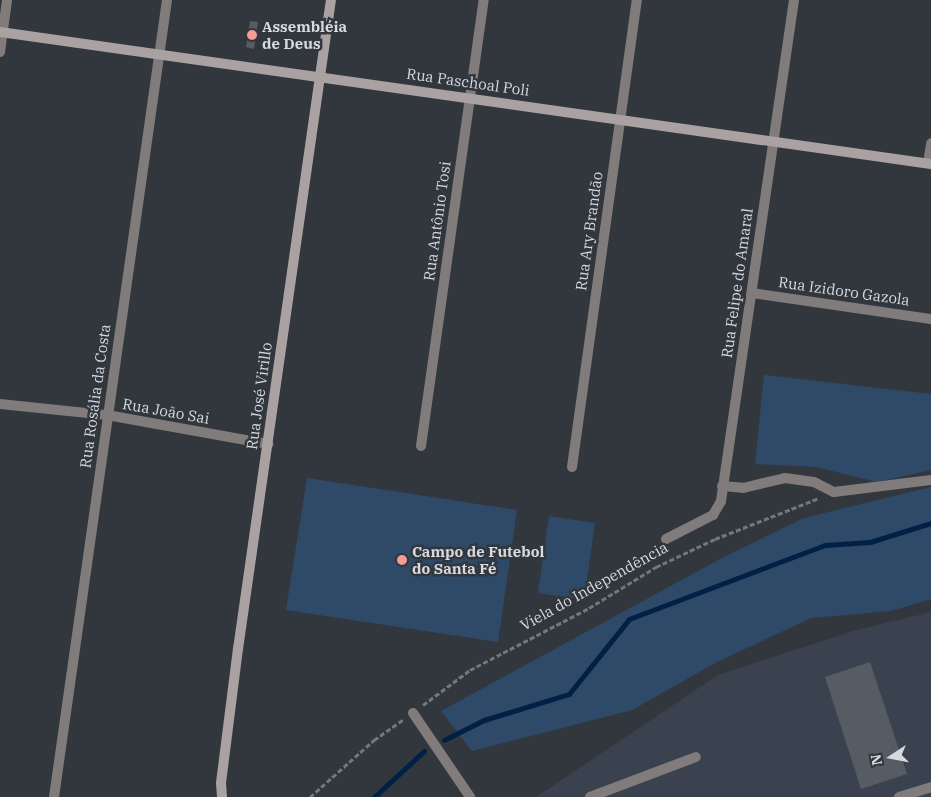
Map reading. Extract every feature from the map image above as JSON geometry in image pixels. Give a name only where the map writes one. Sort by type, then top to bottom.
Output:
[{"type":"street","points":[[0,52],[7,0]]},
{"type":"street","name":"Rua Rosália da Costa","points":[[54,797],[106,416],[167,0]]},
{"type":"street","name":"Rua José Virillo","points":[[222,797],[221,783],[331,0]]},
{"type":"street","name":"Rua Antônio Tosi","points":[[420,446],[484,0]]},
{"type":"street","name":"Rua Ary Brandão","points":[[572,466],[637,0]]},
{"type":"street","name":"Rua Felipe do Amaral","points":[[666,540],[713,515],[721,500],[794,0]]},
{"type":"street","name":"Rua Paschoal Poli","points":[[2,32],[929,164]]},
{"type":"street","points":[[929,164],[931,143]]},
{"type":"street","name":"Rua Izidoro Gazola","points":[[752,293],[931,319]]},
{"type":"street","name":"Rua João Sai","points":[[0,404],[106,416],[268,444]]},
{"type":"street","points":[[722,486],[743,488],[785,478],[814,482],[834,492],[931,480]]},
{"type":"street","points":[[413,713],[470,797]]},
{"type":"street","points":[[590,797],[696,757]]},
{"type":"street","points":[[899,797],[931,787]]},
{"type":"path","name":"Viela do Independência","points":[[310,797],[374,740],[470,670],[589,608],[656,567],[715,539],[834,492]]},
{"type":"shaded area","points":[[764,375],[931,394],[931,470],[877,482],[816,467],[755,464]]},
{"type":"shaded area","name":"Campo de Futebol do Santa Fé","points":[[307,478],[517,510],[498,642],[286,610]]},
{"type":"shaded area","points":[[931,487],[931,599],[891,611],[811,618],[717,662],[632,710],[472,751],[441,711],[724,557],[804,518]]},
{"type":"shaded area","points":[[549,516],[595,523],[584,600],[538,593]]},
{"type":"shaded area","points":[[931,612],[931,797],[536,797],[718,675],[853,631]]},
{"type":"building","name":"Assembléia de Deus","points":[[250,21],[258,22],[254,49],[246,47]]},
{"type":"building","points":[[870,662],[907,774],[861,789],[825,677]]},
{"type":"waterway","points":[[444,740],[484,720],[569,694],[629,619],[825,545],[870,542],[931,523]]},
{"type":"waterway","points":[[374,797],[424,751]]},
{"type":"place","name":"Assembléia de Deus","points":[[252,35]]},
{"type":"place","name":"Campo de Futebol do Santa Fé","points":[[402,560]]}]
